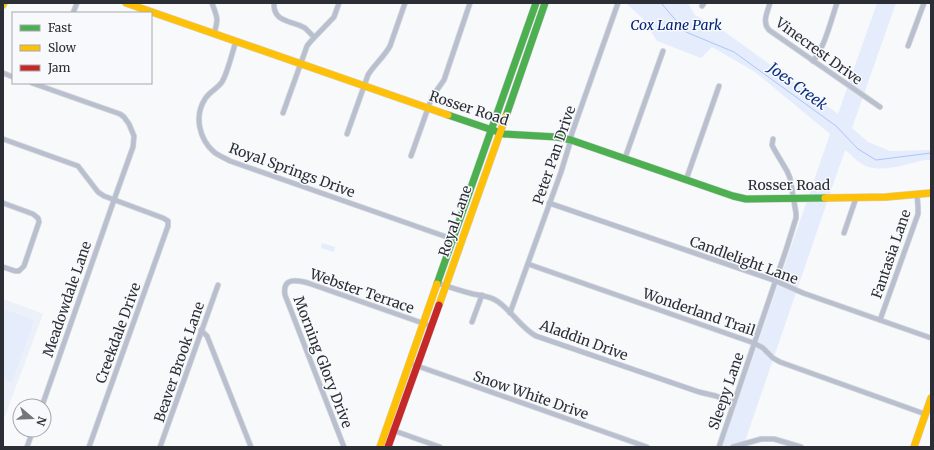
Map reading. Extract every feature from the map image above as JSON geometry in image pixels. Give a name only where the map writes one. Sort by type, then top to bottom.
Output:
[{"type":"main road","name":"Rosser Road","points":[[126,3],[149,12]]},
{"type":"main road","name":"Royal Lane","points":[[388,447],[390,429],[409,363],[536,3]]},
{"type":"main road","name":"Royal Lane","points":[[380,447],[390,429],[417,366],[545,3]]},
{"type":"main road","name":"Rosser Road","points":[[152,13],[492,130],[508,135],[571,140],[733,196],[746,199],[856,198],[931,193]]},
{"type":"main road","points":[[914,447],[931,398]]},
{"type":"street","points":[[212,3],[218,18],[214,34]]},
{"type":"street","points":[[274,3],[275,10],[279,18],[304,28],[314,37]]},
{"type":"street","points":[[283,112],[307,46],[334,17],[340,3]]},
{"type":"street","points":[[347,134],[370,70],[387,52],[405,3]]},
{"type":"street","points":[[411,156],[427,108],[435,91],[444,80],[470,3]]},
{"type":"street","name":"Peter Pan Drive","points":[[510,314],[618,3]]},
{"type":"street","name":"Vinecrest Drive","points":[[770,3],[765,18],[765,22],[769,30],[880,107]]},
{"type":"street","points":[[813,60],[824,42],[837,3]]},
{"type":"street","points":[[908,46],[924,3]]},
{"type":"street","name":"Royal Springs Drive","points":[[236,41],[224,78],[204,100],[198,117],[200,131],[204,140],[214,152],[230,161],[461,242]]},
{"type":"street","points":[[625,158],[663,51]]},
{"type":"street","name":"Meadowdale Lane","points":[[35,84],[112,111],[124,117],[134,136],[133,147],[45,398]]},
{"type":"street","points":[[686,180],[719,86]]},
{"type":"street","points":[[3,139],[78,166],[98,192],[114,200]]},
{"type":"street","name":"Sleepy Lane","points":[[719,447],[796,218],[790,178],[772,145],[773,139]]},
{"type":"street","name":"Fantasia Lane","points":[[880,320],[918,214],[917,194]]},
{"type":"street","points":[[844,233],[856,198]]},
{"type":"street","name":"Creekdale Drive","points":[[89,447],[168,226],[168,221],[163,218],[114,200]]},
{"type":"street","points":[[3,203],[33,214],[38,218],[39,222],[24,266],[19,271],[3,267]]},
{"type":"street","name":"Candlelight Lane","points":[[549,203],[776,281],[803,293],[931,338]]},
{"type":"street","name":"Wonderland Trail","points":[[528,264],[754,343],[763,348],[776,361],[925,414]]},
{"type":"street","name":"Webster Terrace","points":[[286,284],[292,280],[308,283],[431,326]]},
{"type":"street","name":"Aladdin Drive","points":[[437,283],[473,294],[493,298],[525,328],[536,336],[691,390],[716,396],[734,403]]},
{"type":"street","name":"Morning Glory Drive","points":[[286,284],[284,291],[285,295],[344,447]]},
{"type":"street","name":"Beaver Brook Lane","points":[[160,447],[218,285]]},
{"type":"street","points":[[472,322],[482,295]]},
{"type":"street","points":[[201,330],[207,336],[252,447]]},
{"type":"street","name":"Snow White Drive","points":[[409,363],[646,447]]},
{"type":"street","points":[[390,429],[440,447]]},
{"type":"street","points":[[733,447],[761,439],[774,439],[785,444],[801,447]]},
{"type":"shaded area","points":[[3,299],[43,314],[3,421]]},
{"type":"green space","name":"Cox Lane Park","points":[[626,3],[688,3],[695,15],[725,32],[838,114],[877,3],[896,3],[852,128],[868,142],[890,151],[931,150],[931,160],[891,168],[874,168],[859,162],[845,150],[743,447],[722,447],[830,134],[755,72],[712,47],[701,58],[657,41],[643,19]]},
{"type":"green space","points":[[322,243],[335,247],[334,252],[321,248]]},
{"type":"green space","points":[[3,309],[34,320],[12,382],[3,379]]},
{"type":"waterway","name":"Joes Creek","points":[[661,3],[686,32],[734,52],[836,126],[858,149],[876,160],[931,153]]},
{"type":"traffic: fast","points":[[437,284],[536,3]]},
{"type":"traffic: fast","points":[[506,116],[545,3]]},
{"type":"traffic: fast","points":[[448,115],[504,134],[557,137],[571,140],[733,196],[746,199],[825,198]]},
{"type":"traffic: slow","points":[[126,3],[152,12]]},
{"type":"traffic: slow","points":[[152,12],[448,115]]},
{"type":"traffic: slow","points":[[439,305],[506,116]]},
{"type":"traffic: slow","points":[[825,198],[886,197],[931,193]]},
{"type":"traffic: slow","points":[[380,447],[437,284]]},
{"type":"traffic: slow","points":[[914,447],[931,398]]},
{"type":"traffic: jam","points":[[388,447],[439,305]]}]
